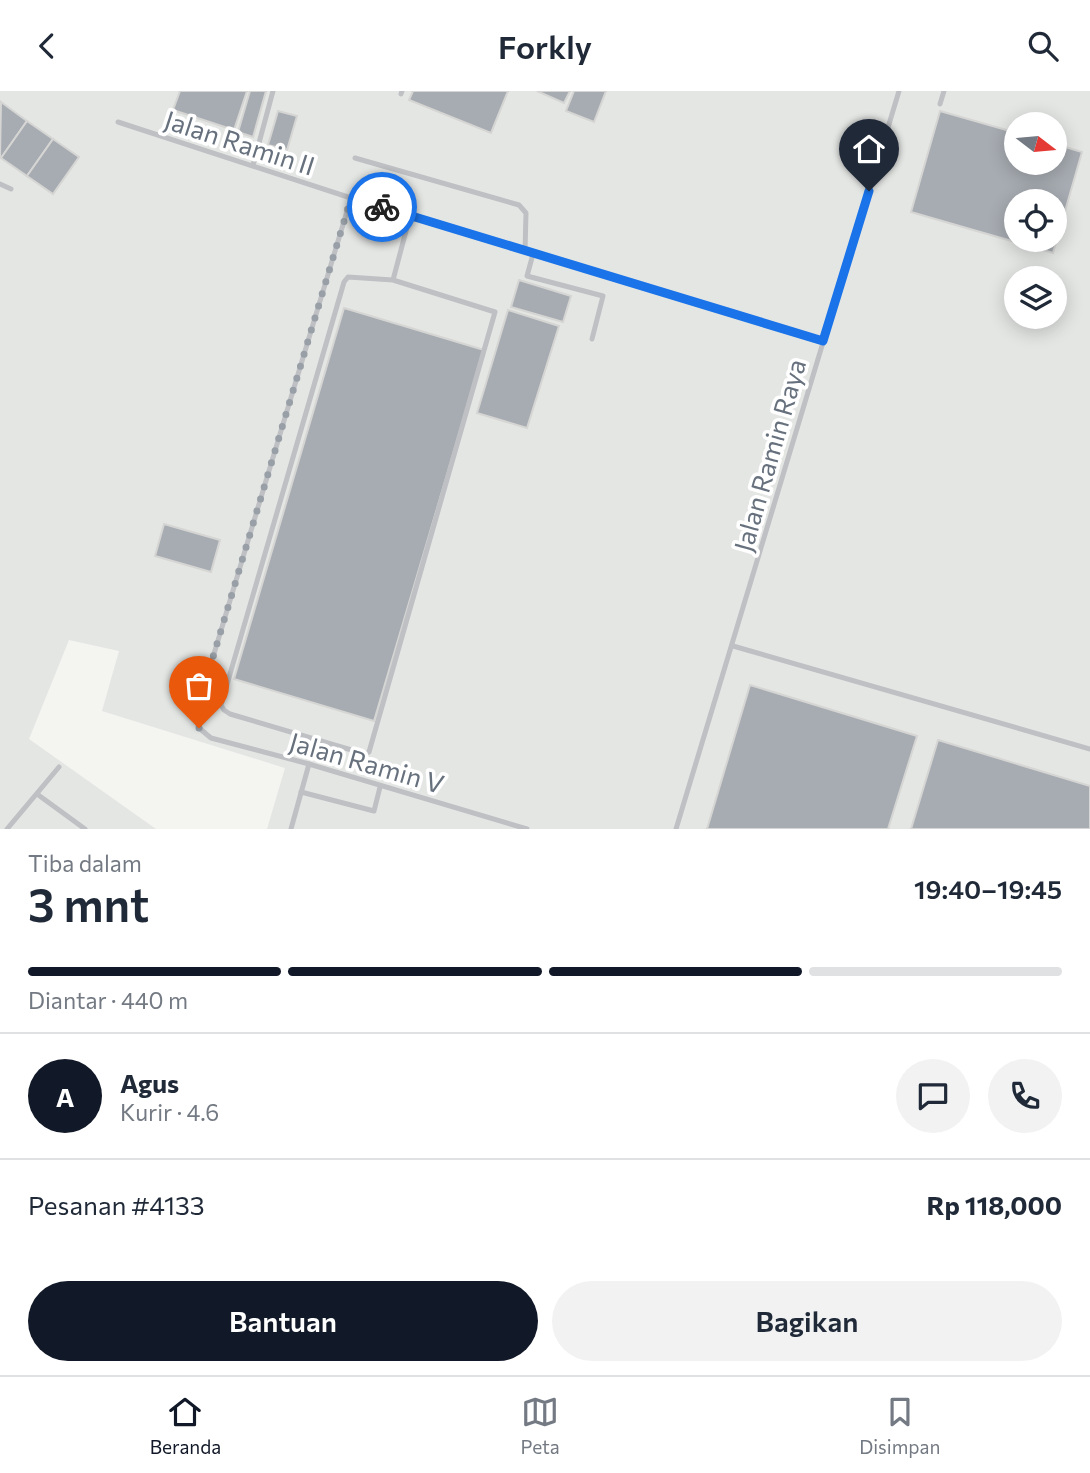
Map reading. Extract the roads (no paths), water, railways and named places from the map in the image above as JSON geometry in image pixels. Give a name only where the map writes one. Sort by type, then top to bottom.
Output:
[{"type":"lane","name":"Jalan Ramin Raya","points":[[676,829],[899,91]]},
{"type":"lane","points":[[940,104],[944,91]]},
{"type":"lane","points":[[253,165],[273,92]]},
{"type":"lane","name":"Jalan Ramin II","points":[[118,122],[351,198],[823,341]]},
{"type":"lane","points":[[355,158],[519,205],[526,213],[525,251]]},
{"type":"lane","points":[[0,184],[11,189]]},
{"type":"lane","name":"Jalan Ramin V","points":[[351,198],[195,717],[199,728],[211,738],[309,764],[527,829]]},
{"type":"lane","points":[[393,280],[410,216]]},
{"type":"lane","points":[[527,276],[533,254]]},
{"type":"lane","points":[[518,274],[602,295],[592,339]]},
{"type":"lane","points":[[351,277],[393,280],[495,312],[367,754],[240,717],[223,710],[221,705],[344,282],[351,277]]},
{"type":"lane","points":[[733,646],[1090,749]]},
{"type":"lane","points":[[291,829],[309,764]]},
{"type":"lane","points":[[7,829],[59,767]]},
{"type":"lane","points":[[301,792],[374,811],[380,787]]},
{"type":"lane","points":[[37,794],[85,829]]}]
